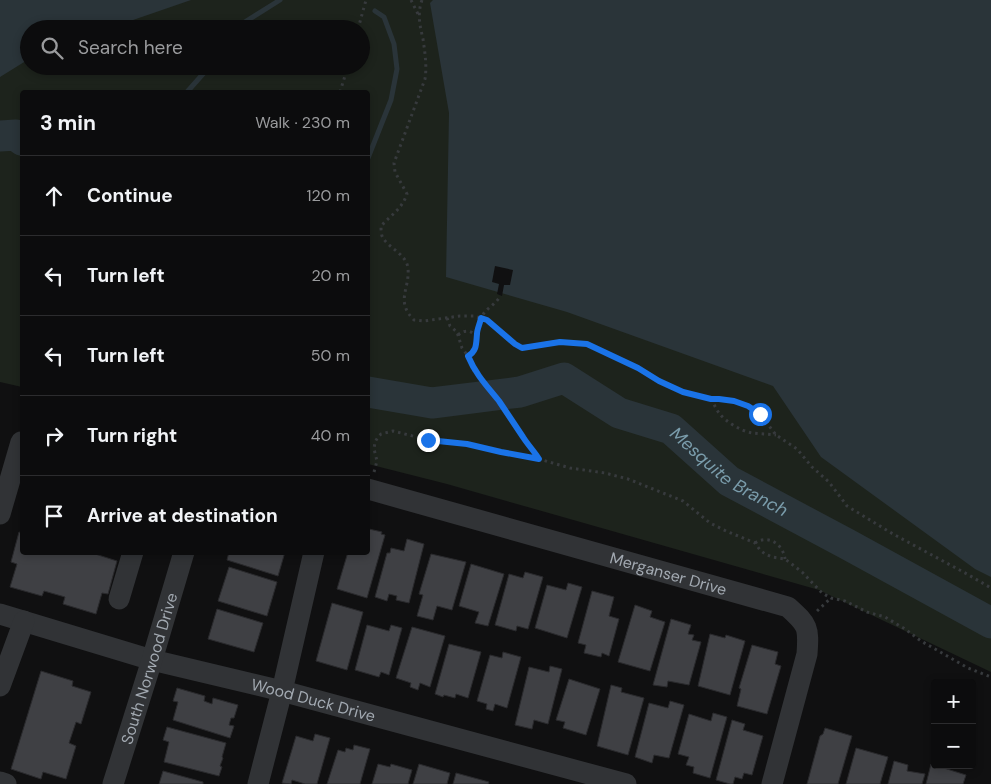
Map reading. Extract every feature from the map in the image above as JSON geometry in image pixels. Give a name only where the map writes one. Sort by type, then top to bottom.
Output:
[{"type":"street","points":[[9,503],[20,447]]},
{"type":"street","name":"Merganser Drive","points":[[370,490],[788,607],[803,620],[809,634],[807,654],[772,784]]},
{"type":"street","points":[[119,599],[132,555]]},
{"type":"street","name":"South Norwood Drive","points":[[113,784],[183,555]]},
{"type":"street","points":[[258,784],[313,555]]},
{"type":"street","name":"Wood Duck Drive","points":[[0,614],[152,660],[282,691],[626,784]]},
{"type":"street","points":[[0,686],[24,621]]},
{"type":"street","points":[[0,782],[6,784]]},
{"type":"path","points":[[360,20],[366,0]]},
{"type":"path","points":[[411,0],[419,17]]},
{"type":"path","points":[[422,0],[419,6],[419,17],[426,65],[425,79],[394,162],[395,172],[407,194],[398,210],[381,226],[382,237],[402,256],[408,267],[404,302],[406,313],[414,320],[424,321],[460,316],[481,318],[487,320],[522,348],[560,342],[587,344],[683,392],[711,399],[734,401],[748,406],[760,414],[776,435],[797,449],[812,467],[829,482],[847,506],[893,534],[991,588]]},
{"type":"path","points":[[341,90],[345,75]]},
{"type":"path","points":[[468,356],[473,353],[476,347],[476,333],[481,318],[499,298]]},
{"type":"path","points":[[447,318],[450,326],[457,332],[462,348],[474,370],[498,400],[539,459]]},
{"type":"path","points":[[458,336],[464,331],[469,331],[477,338]]},
{"type":"path","points":[[711,399],[724,419],[736,427],[753,433],[776,435]]},
{"type":"path","points":[[370,486],[377,461],[374,449],[375,442],[381,434],[393,431],[428,440],[467,444],[539,459],[570,468],[605,473],[628,479],[682,501],[710,523],[755,542],[765,554],[786,559],[802,572],[822,593],[831,598],[845,601],[867,612],[885,617],[921,641],[968,668],[991,678]]},
{"type":"path","points":[[755,542],[769,539],[778,544],[786,559]]},
{"type":"shaded area","points":[[0,0],[991,0],[991,672],[819,590],[447,484],[370,465],[370,90],[20,90],[20,387],[0,382]]},
{"type":"shaded area","points":[[0,0],[191,0],[133,20],[20,20],[20,65],[0,77]]},
{"type":"shaded area","points":[[433,0],[991,0],[991,577],[975,569],[821,457],[773,386],[567,312],[446,277],[449,113],[430,3]]},
{"type":"pier","points":[[495,266],[513,270],[510,285],[504,285],[502,296],[497,294],[499,284],[492,282]]},
{"type":"building","points":[[370,529],[382,532],[381,534],[385,535],[367,598],[337,589],[347,555],[370,555]]},
{"type":"building","points":[[19,532],[20,555],[98,555],[117,561],[108,594],[102,593],[96,614],[63,604],[65,597],[44,591],[42,596],[10,587],[17,564],[11,562]]},
{"type":"building","points":[[407,539],[424,544],[409,603],[396,600],[397,596],[389,594],[387,601],[375,597],[387,553],[390,553],[391,548],[404,551]]},
{"type":"building","points":[[431,554],[466,562],[452,610],[437,606],[433,620],[417,616],[423,595],[419,594]]},
{"type":"building","points":[[228,555],[284,555],[278,576],[227,560]]},
{"type":"building","points":[[471,564],[504,574],[488,626],[475,623],[479,612],[459,606]]},
{"type":"building","points":[[229,567],[277,582],[267,616],[218,601]]},
{"type":"building","points":[[525,572],[543,577],[528,629],[517,626],[516,631],[495,625],[509,574],[523,578]]},
{"type":"building","points":[[568,583],[582,587],[567,638],[535,628],[547,585],[566,590]]},
{"type":"building","points":[[592,591],[614,597],[609,616],[619,619],[609,656],[602,653],[601,657],[584,653],[586,645],[578,643]]},
{"type":"building","points":[[332,603],[363,612],[347,670],[316,661]]},
{"type":"building","points":[[635,605],[652,611],[650,617],[665,622],[650,671],[618,662]]},
{"type":"building","points":[[217,609],[263,623],[254,652],[208,639]]},
{"type":"building","points":[[671,619],[691,625],[688,634],[694,635],[692,640],[701,642],[689,685],[668,681],[667,687],[653,685]]},
{"type":"building","points":[[367,625],[389,631],[391,625],[402,628],[389,675],[381,672],[379,677],[355,670]]},
{"type":"building","points":[[412,627],[445,636],[430,687],[420,683],[418,690],[410,687],[411,683],[396,678]]},
{"type":"building","points":[[710,634],[725,638],[726,635],[745,641],[730,695],[698,686]]},
{"type":"building","points":[[449,644],[481,652],[468,698],[456,694],[455,698],[435,694]]},
{"type":"building","points":[[752,645],[778,652],[775,664],[781,666],[767,714],[737,706],[741,689],[739,688]]},
{"type":"building","points":[[503,652],[521,657],[507,708],[495,704],[493,711],[486,709],[487,704],[477,701],[490,655],[502,658]]},
{"type":"building","points":[[550,666],[562,669],[548,724],[534,720],[532,729],[515,725],[529,667],[549,672]]},
{"type":"building","points":[[41,671],[73,681],[72,686],[91,692],[81,724],[76,722],[69,743],[76,746],[66,779],[43,772],[41,779],[11,769]]},
{"type":"building","points":[[569,679],[600,689],[586,735],[563,728],[565,722],[556,720]]},
{"type":"building","points":[[611,685],[622,688],[621,692],[644,698],[628,755],[597,746]]},
{"type":"building","points":[[177,688],[205,696],[204,701],[212,704],[213,698],[238,705],[234,718],[231,718],[229,725],[234,726],[230,738],[173,720],[178,702],[173,701]]},
{"type":"building","points":[[670,701],[684,705],[669,758],[654,755],[652,763],[635,757],[649,703],[668,708]]},
{"type":"building","points":[[713,713],[727,717],[710,778],[693,773],[694,767],[686,765],[689,757],[678,754],[689,714],[711,721]]},
{"type":"building","points":[[732,720],[745,724],[743,730],[763,736],[752,775],[744,773],[742,779],[735,777],[733,784],[730,784],[716,780]]},
{"type":"building","points":[[167,727],[226,743],[219,776],[164,762],[169,742],[163,740]]},
{"type":"building","points":[[825,728],[852,736],[838,784],[807,784],[820,736]]},
{"type":"building","points":[[315,734],[330,738],[317,784],[305,784],[292,780],[291,784],[282,783],[296,736],[313,741]]},
{"type":"building","points":[[354,745],[370,749],[360,784],[327,784],[338,750],[345,752],[346,748],[353,750]]},
{"type":"building","points":[[856,748],[888,757],[880,784],[846,784]]},
{"type":"building","points":[[894,761],[908,765],[907,771],[925,774],[922,784],[888,784]]},
{"type":"building","points":[[378,764],[390,767],[391,764],[412,770],[408,784],[372,784]]},
{"type":"building","points":[[419,764],[450,773],[447,784],[413,784]]},
{"type":"building","points":[[931,764],[931,769],[947,769],[966,775],[963,784],[926,784]]},
{"type":"building","points":[[163,771],[203,782],[203,784],[159,784]]},
{"type":"building","points":[[456,773],[489,782],[488,784],[453,784]]},
{"type":"waterway","points":[[248,20],[280,0]]},
{"type":"waterway","points":[[370,153],[391,100],[397,69],[394,44],[384,17],[375,11]]},
{"type":"waterway","points":[[189,90],[202,75]]},
{"type":"waterway","name":"Mesquite Branch","points":[[16,135],[20,134]]},
{"type":"waterway","name":"Mesquite Branch","points":[[0,136],[16,135],[20,138]]},
{"type":"waterway","name":"Mesquite Branch","points":[[370,392],[432,403],[520,392],[564,378],[619,413],[671,429],[729,481],[991,623]]},
{"type":"route","points":[[428,440],[467,444],[539,459],[498,400],[474,370],[468,356],[473,353],[476,347],[476,333],[481,318],[487,320],[522,348],[560,342],[587,344],[683,392],[711,399],[734,401],[748,406],[760,414]]}]
